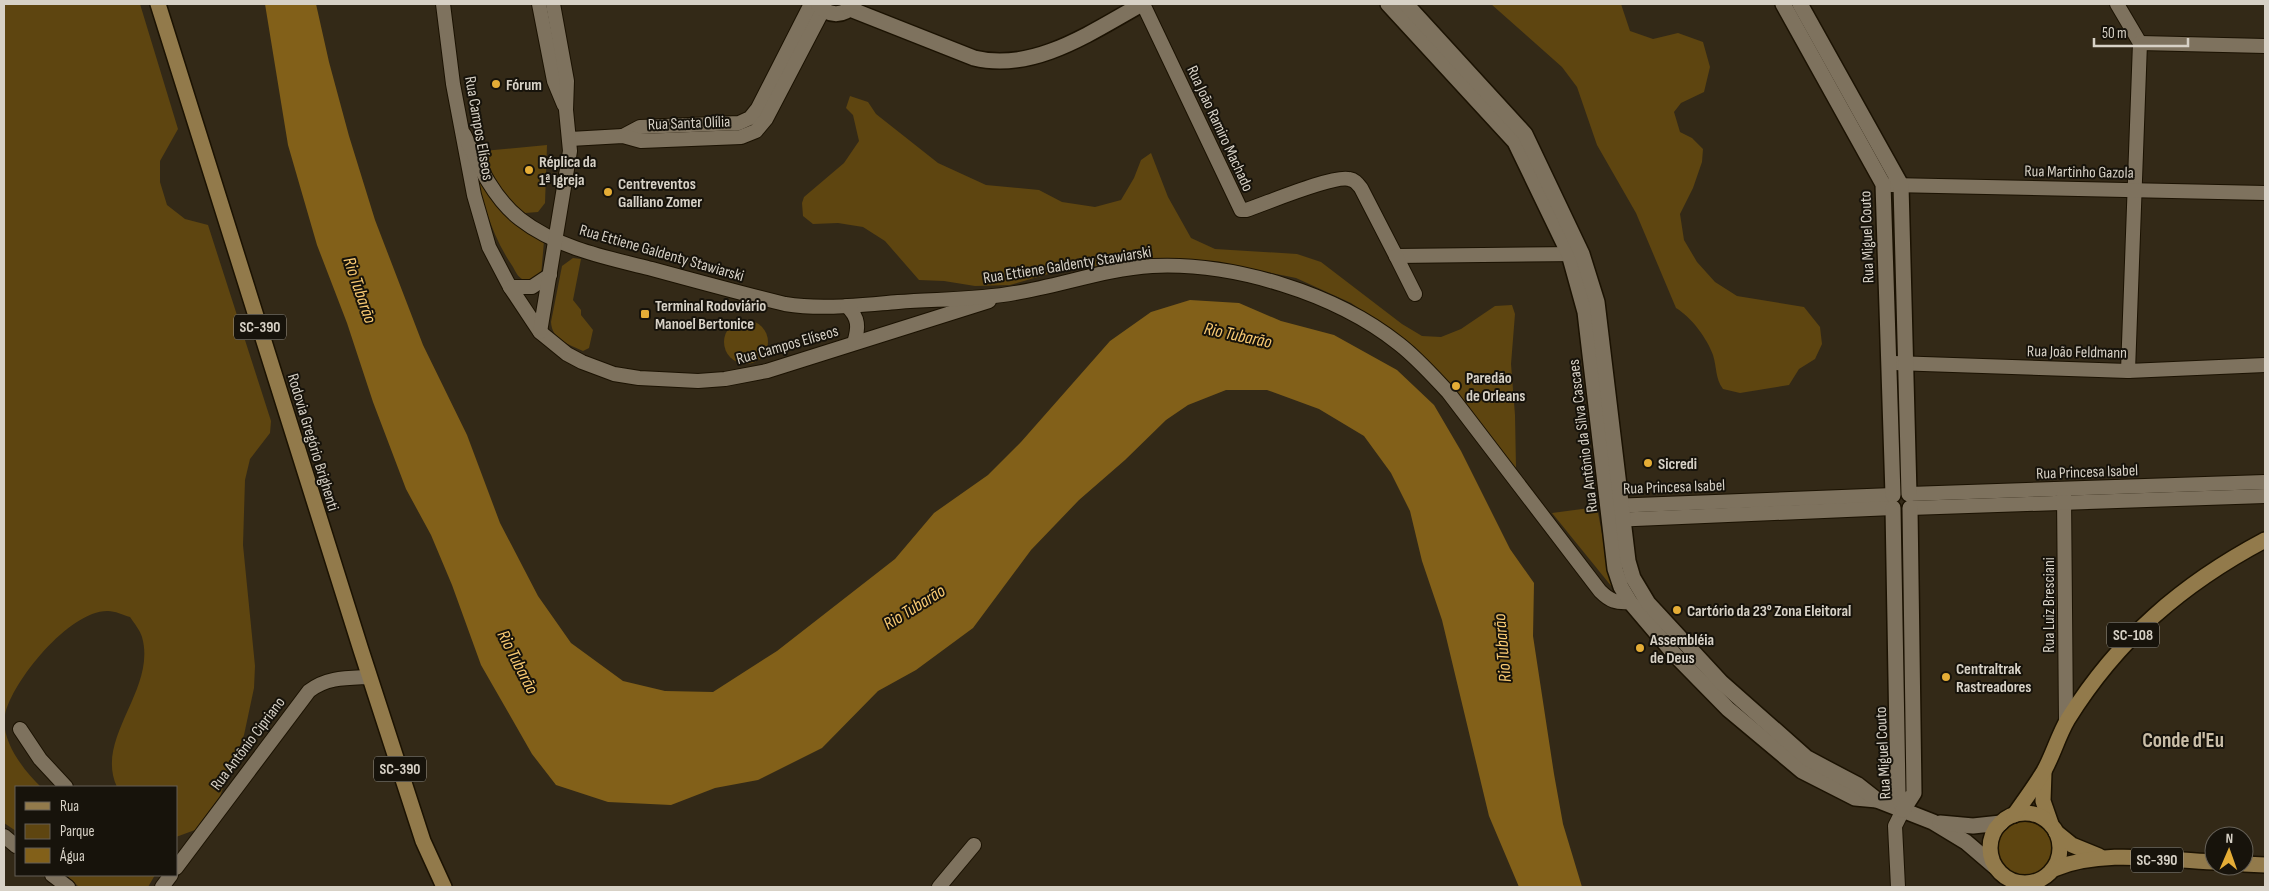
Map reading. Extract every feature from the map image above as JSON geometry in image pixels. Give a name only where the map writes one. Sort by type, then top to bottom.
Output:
[{"type":"main road","name":"Rodovia Gregório Brighenti","points":[[158,4],[369,676],[423,841],[444,887]]},
{"type":"main road","name":"SC-108","points":[[2007,819],[2044,771],[2066,722],[2098,676],[2148,620],[2198,580],[2265,540]]},
{"type":"main road","name":"SC-108","points":[[2044,771],[2043,801],[2053,828]]},
{"type":"main road","points":[[2034,814],[2053,828],[2060,851],[2046,878],[2022,883],[2000,875],[1990,855],[1990,843],[1994,832],[2007,819],[2034,814]]},
{"type":"main road","name":"SC-390","points":[[2053,828],[2078,848],[2100,857]]},
{"type":"main road","name":"SC-390","points":[[2046,878],[2077,860],[2100,857],[2204,862]]},
{"type":"street","name":"Rua Campos Elíseos","points":[[443,4],[453,84],[480,222],[498,268],[540,332],[567,354],[582,362],[614,374],[639,378],[698,381],[749,375],[1014,294]]},
{"type":"street","points":[[539,4],[554,45]]},
{"type":"street","points":[[540,332],[568,166],[570,139],[566,110],[554,81],[553,4]]},
{"type":"street","points":[[818,6],[834,14],[852,6],[974,58],[995,61],[1048,54],[1143,4]]},
{"type":"street","name":"Rua João Ramiro Machado","points":[[1143,4],[1241,210],[1246,210],[1332,180],[1348,178],[1356,182],[1361,188],[1396,256]]},
{"type":"street","name":"Rua Antônio da Silva Cascaes","points":[[1388,4],[1458,71]]},
{"type":"street","name":"Rua Antônio da Silva Cascaes","points":[[1406,4],[1515,142],[1576,254],[1615,513],[1615,568],[1621,586],[1636,598],[1662,641],[1786,750],[1818,781],[1855,798],[1877,800],[1933,822],[1966,842],[2000,875]]},
{"type":"street","name":"Rua Miguel Couto","points":[[1783,4],[1892,185],[1885,249],[1893,502],[1898,792],[1903,810]]},
{"type":"street","name":"Rua Miguel Couto","points":[[1800,4],[1892,185],[1903,250],[1910,501],[1914,793],[1903,810]]},
{"type":"street","points":[[2117,4],[2140,43],[2128,371]]},
{"type":"street","name":"Rua Santa Olília","points":[[624,136],[641,141],[741,137],[752,134],[766,119],[793,54],[818,6]]},
{"type":"street","points":[[2140,43],[2265,46]]},
{"type":"street","name":"Rua Santa Olília","points":[[624,136],[640,127],[733,124],[745,120],[758,108],[793,54]]},
{"type":"street","points":[[745,120],[752,134]]},
{"type":"street","name":"Rua Ettiene Galdenty Stawiarski","points":[[464,134],[486,178],[509,209],[535,229],[556,240],[598,255],[785,304],[809,307],[847,306],[1014,294],[1128,269],[1178,266],[1206,268],[1258,278],[1292,288],[1350,312],[1400,344],[1448,392],[1600,590],[1608,598],[1616,602],[1636,598]]},
{"type":"street","points":[[570,139],[624,136]]},
{"type":"street","name":"Rua Martinho Gazola","points":[[1892,185],[2265,193]]},
{"type":"street","points":[[1885,249],[1903,250]]},
{"type":"street","points":[[1415,294],[1396,256],[1576,254]]},
{"type":"street","points":[[510,287],[532,287],[550,275]]},
{"type":"street","points":[[847,306],[854,312],[858,324],[854,343]]},
{"type":"street","name":"Rua João Feldmann","points":[[1888,363],[2128,371],[2265,365]]},
{"type":"street","name":"Rua Princesa Isabel","points":[[1910,501],[2064,495],[2265,482]]},
{"type":"street","points":[[1893,502],[1899,491],[1910,501]]},
{"type":"street","name":"Rua Princesa Isabel","points":[[2064,495],[2265,496]]},
{"type":"street","name":"Rua Luiz Bresciani","points":[[2064,495],[2066,722]]},
{"type":"street","name":"Rua Princesa Isabel","points":[[1615,513],[1893,502]]},
{"type":"street","points":[[1894,569],[1911,568]]},
{"type":"street","points":[[1895,633],[1912,634]]},
{"type":"street","name":"Rua Antônio Cipriano","points":[[181,856],[309,690],[319,683],[331,679],[369,676]]},
{"type":"street","points":[[20,729],[40,759],[65,786]]},
{"type":"street","points":[[1898,887],[1896,826],[1903,810]]},
{"type":"street","name":"Rua Antônio da Silva Cascaes","points":[[1933,822],[1973,826],[2007,819]]},
{"type":"street","points":[[4,836],[15,845]]},
{"type":"street","points":[[939,887],[974,845]]},
{"type":"street","points":[[53,876],[68,887]]},
{"type":"street","points":[[162,887],[170,876]]},
{"type":"green space","points":[[4,4],[140,4],[178,129],[160,161],[160,182],[167,205],[185,219],[208,225],[271,421],[270,433],[250,459],[245,480],[243,545],[255,666],[254,688],[244,735],[220,796],[195,830],[178,836],[178,786],[117,786],[112,769],[113,750],[135,695],[144,657],[141,634],[130,617],[108,611],[93,614],[77,622],[45,650],[19,684],[10,701],[4,725]]},
{"type":"green space","points":[[1491,4],[1621,4],[1630,31],[1653,39],[1678,33],[1703,42],[1710,67],[1704,92],[1681,103],[1674,112],[1680,132],[1692,138],[1703,149],[1702,162],[1693,188],[1680,214],[1684,240],[1697,262],[1715,282],[1737,296],[1804,307],[1820,327],[1822,344],[1815,359],[1799,369],[1789,385],[1740,393],[1723,389],[1716,373],[1710,348],[1693,322],[1676,308],[1636,213],[1597,145],[1577,87],[1562,67]]},
{"type":"green space","points":[[850,96],[868,102],[876,114],[938,163],[986,185],[1039,190],[1062,202],[1095,207],[1121,200],[1134,178],[1141,160],[1151,153],[1168,197],[1191,238],[1215,249],[1297,254],[1321,262],[1402,324],[1422,336],[1441,337],[1461,329],[1495,306],[1512,305],[1515,314],[1511,364],[1515,415],[1516,468],[1415,347],[1351,303],[1296,278],[1256,270],[1183,262],[1142,261],[1062,270],[1010,285],[975,286],[944,281],[919,280],[885,241],[863,227],[838,223],[813,224],[803,216],[802,203],[804,197],[844,163],[859,141],[853,115],[846,108]]},
{"type":"green space","points":[[547,145],[545,203],[538,212],[525,213],[511,202],[499,186],[483,151]]},
{"type":"green space","points":[[473,165],[486,191],[501,210],[544,241],[541,276],[532,280],[521,278],[505,255],[484,205]]},
{"type":"green space","points":[[573,258],[581,259],[573,300],[581,310],[581,315],[593,330],[589,348],[583,351],[562,341],[554,333],[551,322],[562,266]]},
{"type":"green space","points":[[746,320],[758,324],[764,330],[768,342],[764,354],[758,360],[746,364],[734,360],[728,354],[724,342],[728,330],[734,324]]},
{"type":"green space","points":[[1597,507],[1612,587],[1552,513]]},
{"type":"green space","points":[[4,725],[10,745],[28,773],[40,786],[15,786],[15,830],[4,823]]},
{"type":"green space","points":[[2018,820],[2030,820],[2045,828],[2053,843],[2053,855],[2045,870],[2030,878],[2018,878],[2003,870],[1995,855],[1995,843],[2003,828]]},
{"type":"green space","points":[[67,876],[154,876],[148,887],[79,887]]},
{"type":"water","name":"Rio Tubarão","points":[[265,4],[316,4],[349,136],[375,220],[423,345],[467,435],[500,523],[538,596],[571,643],[623,681],[665,691],[713,692],[777,651],[895,559],[934,513],[988,475],[1021,442],[1110,341],[1151,312],[1190,300],[1239,303],[1281,321],[1334,335],[1397,370],[1434,405],[1461,451],[1510,549],[1534,583],[1533,636],[1554,774],[1563,824],[1582,887],[1519,887],[1489,816],[1442,620],[1422,561],[1410,511],[1391,473],[1364,436],[1319,409],[1267,390],[1226,390],[1188,405],[1166,420],[1125,460],[1079,500],[1031,550],[973,628],[916,670],[878,691],[822,748],[758,780],[715,788],[671,805],[608,802],[556,785],[532,754],[481,665],[452,585],[431,535],[406,489],[373,402],[347,323],[317,245],[288,145]]},
{"type":"place","name":"Fórum","points":[[496,84]]},
{"type":"place","name":"Réplica da 1ª Igreja","points":[[529,170]]},
{"type":"place","name":"Centreventos Galliano Zomer","points":[[608,192]]},
{"type":"place","name":"Terminal Rodoviário Manoel Bertonice","points":[[645,314]]},
{"type":"place","name":"Paredão de Orleans","points":[[1456,386]]},
{"type":"place","name":"Sicredi","points":[[1648,463]]},
{"type":"place","name":"Cartório da 23° Zona Eleitoral","points":[[1677,610]]},
{"type":"place","name":"Assembléia de Deus","points":[[1640,648]]},
{"type":"place","name":"Centraltrak Rastreadores","points":[[1946,677]]},
{"type":"district","name":"Conde d'Eu","points":[[2183,740]]}]
